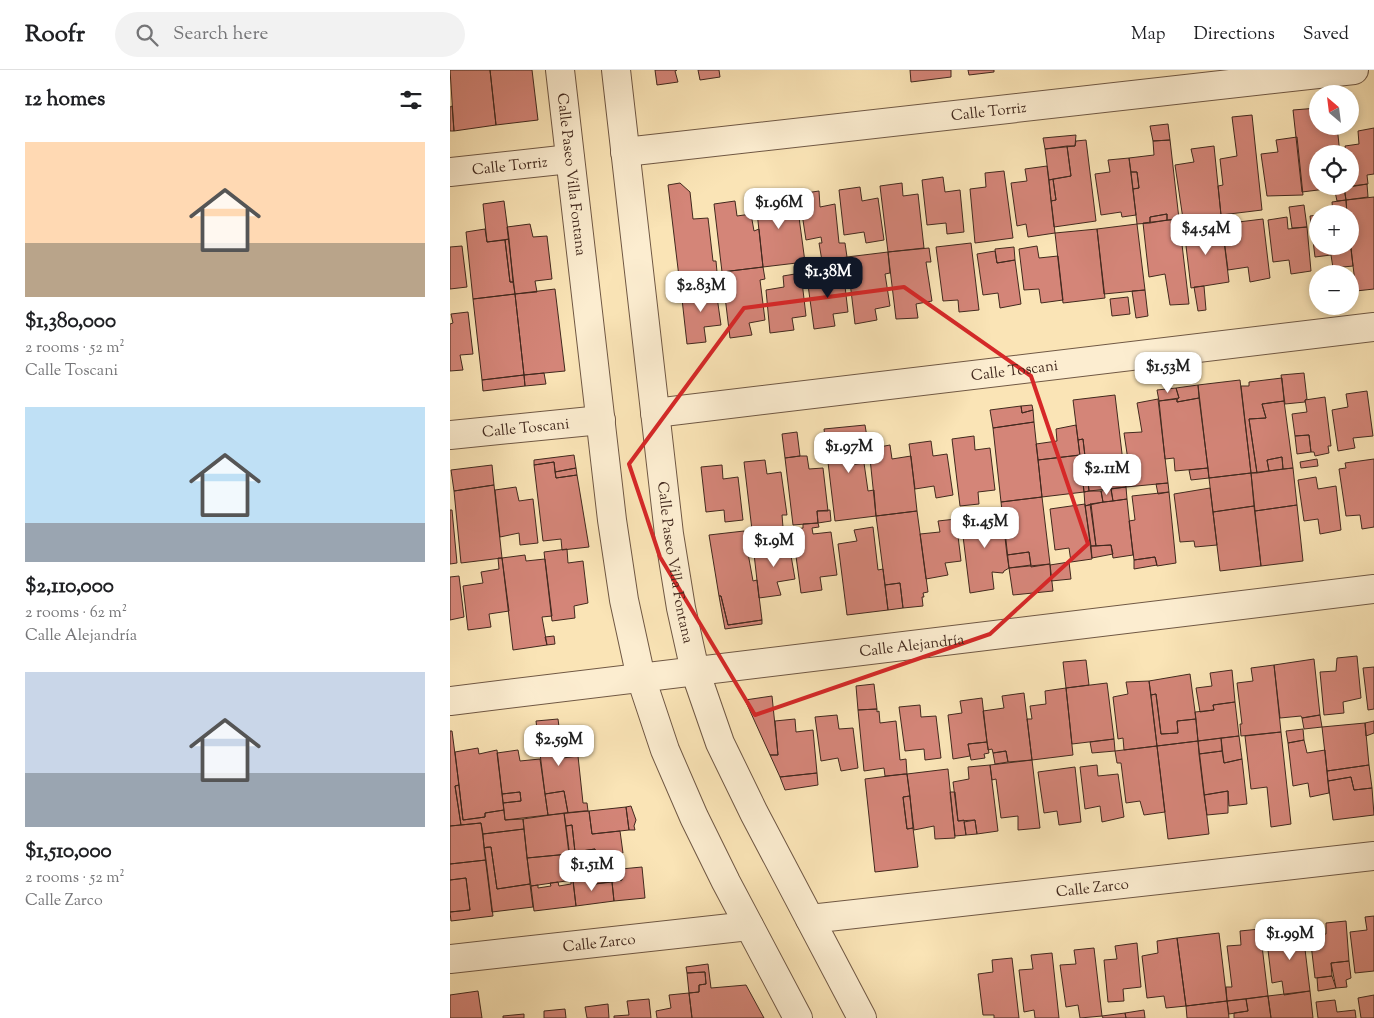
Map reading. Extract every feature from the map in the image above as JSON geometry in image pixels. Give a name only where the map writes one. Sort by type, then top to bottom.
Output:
[{"type":"street","name":"Calle Paseo Villa Fontana","points":[[560,70],[624,600],[641,678],[664,750],[694,817],[798,1018]]},
{"type":"street","name":"Calle Paseo Villa Fontana","points":[[616,70],[669,534],[695,671],[720,743],[754,813],[862,1018]]},
{"type":"street","name":"Calle Torriz","points":[[625,152],[1354,70]]},
{"type":"street","name":"Calle Torriz","points":[[450,172],[570,159]]},
{"type":"street","name":"Calle Toscani","points":[[655,413],[1374,327]]},
{"type":"street","name":"Calle Toscani","points":[[450,435],[601,420]]},
{"type":"street","name":"Calle Alejandría","points":[[450,700],[1374,589]]},
{"type":"street","name":"Calle Zarco","points":[[810,919],[1374,856]]},
{"type":"street","name":"Calle Zarco","points":[[450,960],[749,926]]},
{"type":"highlighted area","points":[[904,287],[1031,376],[1088,544],[990,634],[755,715],[660,557],[629,464],[744,308]]},
{"type":"building","points":[[450,70],[490,70],[496,125],[454,131]]},
{"type":"building","points":[[490,70],[532,70],[538,120],[496,125]]},
{"type":"building","points":[[655,70],[677,70],[675,71],[678,82],[657,85]]},
{"type":"building","points":[[698,70],[719,70],[720,77],[700,80]]},
{"type":"building","points":[[910,70],[951,70],[951,77],[911,82]]},
{"type":"building","points":[[968,70],[994,70],[994,72],[969,75]]},
{"type":"building","points":[[452,106],[454,131],[450,131],[450,107]]},
{"type":"building","points":[[1309,109],[1309,135],[1338,135],[1339,145],[1309,145],[1309,191],[1302,192],[1293,110]]},
{"type":"building","points":[[1252,115],[1262,210],[1221,215],[1218,186],[1223,185],[1220,159],[1237,156],[1232,117]]},
{"type":"building","points":[[1168,124],[1170,140],[1153,141],[1150,126]]},
{"type":"building","points":[[1374,128],[1374,174],[1367,175],[1368,184],[1359,185],[1359,145],[1352,145],[1359,144],[1359,131]]},
{"type":"building","points":[[1076,135],[1075,146],[1045,149],[1043,138]]},
{"type":"building","points":[[1297,137],[1303,195],[1267,196],[1261,154],[1278,152],[1276,140]]},
{"type":"building","points":[[1086,140],[1096,221],[1054,227],[1051,201],[1056,200],[1053,179],[1071,176],[1067,146],[1075,146],[1076,141]]},
{"type":"building","points":[[1170,140],[1179,219],[1167,220],[1167,214],[1150,217],[1150,223],[1137,224],[1133,189],[1139,188],[1137,172],[1131,172],[1129,158],[1154,155],[1153,141]]},
{"type":"building","points":[[1067,146],[1071,176],[1049,180],[1045,149]]},
{"type":"building","points":[[1214,146],[1221,215],[1183,219],[1175,165],[1194,162],[1191,149]]},
{"type":"building","points":[[1129,158],[1136,215],[1122,217],[1121,212],[1101,215],[1095,174],[1110,172],[1108,160]]},
{"type":"building","points":[[1047,166],[1055,233],[1028,237],[1026,224],[1017,226],[1011,183],[1027,181],[1025,169]]},
{"type":"building","points":[[1004,171],[1013,238],[975,243],[970,189],[986,187],[985,173]]},
{"type":"building","points":[[1131,172],[1137,172],[1139,188],[1133,189]]},
{"type":"building","points":[[943,177],[945,192],[960,190],[964,232],[947,234],[946,223],[927,225],[922,180]]},
{"type":"building","points":[[1053,179],[1056,200],[1051,201],[1049,180]]},
{"type":"building","points":[[680,183],[690,192],[693,219],[708,218],[713,261],[716,261],[717,272],[679,277],[668,185]]},
{"type":"building","points":[[902,183],[903,196],[918,194],[924,248],[888,252],[880,186]]},
{"type":"building","points":[[1367,184],[1368,197],[1346,200],[1345,195],[1359,195],[1359,185]]},
{"type":"building","points":[[860,187],[862,201],[878,198],[884,240],[866,243],[864,232],[844,235],[839,190]]},
{"type":"building","points":[[819,191],[820,207],[835,204],[839,243],[845,243],[847,257],[822,261],[819,243],[822,243],[821,237],[806,240],[799,194]]},
{"type":"building","points":[[775,192],[776,198],[796,195],[805,262],[763,267],[755,194]]},
{"type":"building","points":[[1336,195],[1345,195],[1346,200],[1337,201]]},
{"type":"building","points":[[1374,197],[1374,289],[1359,291],[1359,265],[1353,265],[1352,255],[1359,255],[1359,205],[1346,205],[1346,200]]},
{"type":"building","points":[[1346,200],[1346,205],[1332,205],[1332,202]]},
{"type":"building","points":[[504,201],[509,239],[487,242],[483,204]]},
{"type":"building","points":[[735,201],[737,216],[751,214],[754,231],[759,229],[763,267],[722,272],[714,204]]},
{"type":"building","points":[[1304,205],[1307,227],[1292,228],[1289,207]]},
{"type":"building","points":[[1167,214],[1167,220],[1150,223],[1150,217]]},
{"type":"building","points":[[1221,215],[1222,224],[1198,227],[1197,217]]},
{"type":"building","points":[[1287,217],[1288,229],[1307,227],[1310,265],[1309,271],[1291,274],[1289,260],[1273,262],[1268,220]]},
{"type":"building","points":[[1179,219],[1189,304],[1170,305],[1165,274],[1149,277],[1143,223]]},
{"type":"building","points":[[1263,219],[1270,278],[1250,282],[1248,267],[1228,270],[1222,224]]},
{"type":"building","points":[[530,224],[533,237],[547,236],[552,279],[535,281],[537,292],[515,294],[507,227]]},
{"type":"building","points":[[1137,224],[1145,290],[1104,294],[1097,229]]},
{"type":"building","points":[[1222,224],[1229,282],[1191,288],[1184,229]]},
{"type":"building","points":[[485,229],[487,242],[505,240],[510,282],[513,282],[515,294],[473,299],[466,232]]},
{"type":"building","points":[[1097,229],[1105,298],[1063,303],[1055,233]]},
{"type":"building","points":[[509,239],[513,282],[510,282],[505,240]]},
{"type":"building","points":[[971,243],[979,310],[959,312],[958,300],[943,301],[936,247]]},
{"type":"building","points":[[462,246],[467,287],[450,289],[450,247]]},
{"type":"building","points":[[1037,246],[1039,258],[1058,256],[1063,300],[1041,303],[1039,289],[1024,290],[1019,249]]},
{"type":"building","points":[[1014,247],[1015,260],[997,263],[995,249]]},
{"type":"building","points":[[929,248],[931,262],[926,262],[932,301],[916,304],[918,318],[896,319],[888,252]]},
{"type":"building","points":[[995,251],[997,263],[1015,260],[1021,304],[1000,308],[998,293],[983,295],[977,254]]},
{"type":"building","points":[[888,252],[890,273],[885,274],[890,306],[875,309],[877,320],[855,324],[847,257]]},
{"type":"building","points":[[1315,255],[1331,255],[1315,257]]},
{"type":"building","points":[[1331,255],[1352,255],[1353,265],[1333,265]]},
{"type":"building","points":[[763,267],[765,279],[760,280],[765,320],[749,323],[752,335],[730,338],[722,272]]},
{"type":"building","points":[[843,269],[848,312],[833,314],[835,326],[814,329],[808,285],[827,282],[825,272]]},
{"type":"building","points":[[801,273],[806,316],[792,318],[794,330],[770,333],[766,290],[784,287],[783,276]]},
{"type":"building","points":[[715,283],[721,325],[704,327],[706,342],[687,344],[682,299],[699,297],[697,286]]},
{"type":"building","points":[[1204,286],[1206,310],[1198,311],[1194,287]]},
{"type":"building","points":[[555,289],[565,371],[524,375],[515,294]]},
{"type":"building","points":[[1145,290],[1148,316],[1136,318],[1132,291]]},
{"type":"building","points":[[515,294],[524,375],[482,380],[473,299]]},
{"type":"building","points":[[1128,297],[1130,314],[1112,316],[1110,299]]},
{"type":"building","points":[[468,312],[473,354],[460,355],[463,370],[450,371],[450,324],[453,323],[451,314]]},
{"type":"building","points":[[544,373],[546,384],[525,386],[524,375]]},
{"type":"building","points":[[1304,373],[1307,399],[1305,402],[1285,404],[1281,375]]},
{"type":"building","points":[[524,375],[525,386],[483,391],[482,380]]},
{"type":"building","points":[[1282,378],[1284,401],[1262,404],[1266,418],[1249,419],[1257,473],[1251,473],[1241,386],[1249,386],[1249,382]]},
{"type":"building","points":[[1240,380],[1251,473],[1209,478],[1198,385]]},
{"type":"building","points":[[1198,385],[1199,398],[1177,402],[1179,398],[1176,388]]},
{"type":"building","points":[[1176,388],[1179,398],[1159,401],[1157,390]]},
{"type":"building","points":[[1367,391],[1373,436],[1353,438],[1355,448],[1338,451],[1332,410],[1348,407],[1346,394]]},
{"type":"building","points":[[1115,395],[1126,487],[1089,491],[1083,439],[1078,440],[1073,400]]},
{"type":"building","points":[[1325,397],[1331,446],[1328,446],[1329,453],[1315,456],[1314,452],[1311,452],[1309,435],[1295,436],[1292,414],[1307,412],[1305,400]]},
{"type":"building","points":[[1199,398],[1208,468],[1175,471],[1174,458],[1165,459],[1159,401],[1177,399],[1177,402]]},
{"type":"building","points":[[1158,399],[1168,483],[1126,487],[1124,476],[1130,474],[1124,433],[1142,432],[1137,403]]},
{"type":"building","points":[[1284,401],[1293,468],[1283,469],[1282,457],[1267,460],[1269,471],[1257,473],[1249,419],[1266,418],[1262,404]]},
{"type":"building","points":[[1032,405],[1033,410],[1022,413],[1021,406]]},
{"type":"building","points":[[1021,406],[1022,413],[1033,410],[1034,422],[993,428],[990,410]]},
{"type":"building","points":[[1034,422],[1042,497],[1001,502],[993,428]]},
{"type":"building","points":[[865,425],[869,449],[848,452],[850,465],[864,463],[868,491],[874,490],[876,516],[835,521],[824,429]]},
{"type":"building","points":[[1076,425],[1080,455],[1038,460],[1036,444],[1057,441],[1056,429]]},
{"type":"building","points":[[797,432],[800,456],[785,458],[782,434]]},
{"type":"building","points":[[1309,435],[1311,452],[1297,454],[1295,436]]},
{"type":"building","points":[[974,436],[975,450],[990,448],[995,490],[978,492],[979,504],[960,506],[952,439]]},
{"type":"building","points":[[1083,439],[1089,491],[1084,492],[1078,440]]},
{"type":"building","points":[[931,441],[933,456],[947,454],[953,495],[936,498],[934,486],[915,489],[909,444]]},
{"type":"building","points":[[890,445],[892,459],[911,456],[917,511],[876,516],[869,449]]},
{"type":"building","points":[[574,455],[576,468],[555,472],[554,462],[534,465],[534,460]]},
{"type":"building","points":[[1080,455],[1084,492],[1042,497],[1038,460]]},
{"type":"building","points":[[807,456],[809,469],[823,468],[828,511],[817,511],[818,523],[793,525],[785,458]]},
{"type":"building","points":[[1282,457],[1283,469],[1269,471],[1267,460]]},
{"type":"building","points":[[1317,459],[1318,466],[1301,468],[1300,462]]},
{"type":"building","points":[[1374,459],[1374,527],[1362,529],[1360,515],[1346,516],[1339,469],[1346,468],[1345,463]]},
{"type":"building","points":[[765,460],[767,474],[781,472],[787,515],[782,515],[783,527],[752,530],[744,462]]},
{"type":"building","points":[[554,462],[556,478],[577,475],[589,547],[562,550],[561,539],[543,541],[534,465]]},
{"type":"building","points":[[492,465],[494,485],[454,491],[451,470]]},
{"type":"building","points":[[722,465],[723,479],[738,477],[743,520],[725,522],[724,510],[706,512],[701,467]]},
{"type":"building","points":[[576,468],[577,475],[556,478],[555,472]]},
{"type":"building","points":[[1208,468],[1209,478],[1191,480],[1189,470]]},
{"type":"building","points":[[1293,468],[1297,505],[1255,511],[1251,473]]},
{"type":"building","points":[[1251,473],[1254,506],[1213,512],[1209,478]]},
{"type":"building","points":[[1316,477],[1318,489],[1336,486],[1341,530],[1320,534],[1318,519],[1304,521],[1298,480]]},
{"type":"building","points":[[1168,483],[1169,492],[1158,494],[1156,484]]},
{"type":"building","points":[[494,485],[502,558],[461,563],[454,491]]},
{"type":"building","points":[[516,487],[519,501],[533,499],[538,543],[520,545],[519,533],[500,537],[495,490]]},
{"type":"building","points":[[1126,487],[1127,499],[1113,501],[1111,489]]},
{"type":"building","points":[[1210,488],[1217,545],[1195,547],[1194,541],[1180,542],[1174,494]]},
{"type":"building","points":[[1111,489],[1113,501],[1103,502],[1101,491]]},
{"type":"building","points":[[1101,491],[1103,502],[1085,506],[1084,492]]},
{"type":"building","points":[[1169,492],[1176,563],[1157,566],[1155,557],[1134,560],[1129,521],[1135,520],[1132,496]]},
{"type":"building","points":[[1042,497],[1050,564],[1031,567],[1029,552],[1007,555],[1001,502]]},
{"type":"building","points":[[1127,499],[1133,555],[1113,558],[1111,545],[1096,546],[1090,504]]},
{"type":"building","points":[[1085,504],[1092,559],[1071,562],[1069,548],[1055,550],[1050,509]]},
{"type":"building","points":[[1091,504],[1096,546],[1091,546],[1085,506]]},
{"type":"building","points":[[1297,505],[1303,561],[1261,566],[1255,511]]},
{"type":"building","points":[[1254,506],[1261,566],[1220,571],[1213,512]]},
{"type":"building","points":[[984,509],[985,514],[1003,513],[1009,568],[1003,573],[992,572],[994,589],[970,593],[961,520],[978,517],[977,510]]},
{"type":"building","points":[[450,510],[452,510],[457,563],[450,564]]},
{"type":"building","points":[[830,510],[831,521],[818,523],[817,511]]},
{"type":"building","points":[[917,511],[928,592],[923,593],[923,606],[903,608],[900,583],[885,585],[876,516]]},
{"type":"building","points":[[956,519],[961,561],[945,563],[948,575],[926,579],[920,534],[940,532],[938,521]]},
{"type":"building","points":[[818,523],[819,527],[812,528],[813,534],[831,532],[837,575],[820,577],[822,590],[801,593],[795,549],[804,548],[797,529],[803,528],[803,524]]},
{"type":"building","points":[[873,527],[878,570],[883,569],[888,610],[847,615],[838,544],[857,541],[854,530]]},
{"type":"building","points":[[744,531],[753,581],[757,580],[762,620],[728,625],[721,596],[719,596],[709,535]]},
{"type":"building","points":[[788,538],[795,579],[777,582],[781,595],[759,598],[754,554],[773,551],[770,541]]},
{"type":"building","points":[[770,541],[773,551],[764,552],[763,542]]},
{"type":"building","points":[[763,542],[764,552],[754,554],[753,543]]},
{"type":"building","points":[[1111,545],[1113,554],[1092,558],[1091,546]]},
{"type":"building","points":[[567,549],[568,563],[583,561],[588,603],[574,606],[575,618],[552,621],[544,552]]},
{"type":"building","points":[[1029,552],[1031,565],[1009,568],[1007,555]]},
{"type":"building","points":[[525,555],[526,561],[545,559],[552,616],[542,617],[547,645],[513,650],[502,558]]},
{"type":"building","points":[[1155,557],[1157,565],[1134,569],[1134,560]]},
{"type":"building","points":[[498,558],[502,558],[509,611],[489,614],[491,627],[468,630],[463,586],[483,583],[481,572],[499,569]]},
{"type":"building","points":[[1069,562],[1071,579],[1051,581],[1050,565]]},
{"type":"building","points":[[1050,564],[1053,591],[1013,595],[1009,568]]},
{"type":"building","points":[[459,576],[464,617],[450,620],[450,577]]},
{"type":"building","points":[[900,583],[903,608],[888,610],[885,585]]},
{"type":"building","points":[[719,596],[721,596],[728,625],[762,620],[762,624],[725,629]]},
{"type":"building","points":[[554,636],[555,644],[547,645],[545,637]]},
{"type":"building","points":[[1357,656],[1361,698],[1343,702],[1344,713],[1324,715],[1320,672],[1336,671],[1337,658]]},
{"type":"building","points":[[1314,659],[1320,715],[1302,718],[1301,716],[1280,718],[1274,665]]},
{"type":"building","points":[[1086,660],[1089,685],[1066,688],[1063,662]]},
{"type":"building","points":[[1274,665],[1281,732],[1241,736],[1240,724],[1242,724],[1237,683],[1253,681],[1251,668]]},
{"type":"building","points":[[1374,667],[1374,709],[1368,710],[1363,668]]},
{"type":"building","points":[[1232,670],[1235,702],[1213,705],[1214,710],[1200,712],[1196,688],[1212,686],[1210,673]]},
{"type":"building","points":[[1190,674],[1196,719],[1177,721],[1178,733],[1161,734],[1156,694],[1151,695],[1149,681]]},
{"type":"building","points":[[1149,681],[1157,746],[1124,750],[1123,738],[1118,739],[1113,697],[1128,694],[1126,682]]},
{"type":"building","points":[[1107,683],[1114,739],[1072,744],[1066,688]]},
{"type":"building","points":[[874,684],[877,709],[858,710],[856,686]]},
{"type":"building","points":[[1066,688],[1073,755],[1032,760],[1027,719],[1032,719],[1030,706],[1046,704],[1045,691]]},
{"type":"building","points":[[1024,693],[1032,760],[1008,762],[1006,751],[993,753],[992,749],[988,750],[983,711],[1004,708],[1002,696]]},
{"type":"building","points":[[1156,694],[1161,734],[1178,733],[1177,721],[1196,719],[1198,741],[1157,746],[1151,695]]},
{"type":"building","points":[[772,696],[778,755],[770,755],[745,700]]},
{"type":"building","points":[[982,698],[987,742],[968,744],[970,756],[953,759],[948,715],[962,713],[960,701]]},
{"type":"building","points":[[1235,702],[1239,736],[1198,741],[1195,712],[1214,710],[1213,705]]},
{"type":"building","points":[[920,705],[921,717],[936,716],[941,758],[925,760],[924,749],[905,751],[899,707]]},
{"type":"building","points":[[877,709],[877,712],[879,711],[880,723],[896,721],[900,760],[906,759],[907,774],[885,776],[884,768],[864,771],[858,710]]},
{"type":"building","points":[[837,715],[839,729],[853,728],[858,768],[841,771],[838,758],[821,761],[815,717]]},
{"type":"building","points":[[1320,715],[1322,727],[1304,729],[1302,718]]},
{"type":"building","points":[[558,719],[563,758],[578,756],[583,803],[587,803],[588,811],[568,813],[564,791],[545,794],[536,721]]},
{"type":"building","points":[[795,719],[796,732],[813,730],[817,773],[780,777],[770,755],[778,755],[775,721]]},
{"type":"building","points":[[1374,721],[1374,733],[1366,736],[1365,723]]},
{"type":"building","points":[[1365,723],[1369,765],[1327,771],[1322,727]]},
{"type":"building","points":[[1303,729],[1304,740],[1288,743],[1286,731]]},
{"type":"building","points":[[450,731],[452,731],[459,785],[455,786],[461,825],[450,826]]},
{"type":"building","points":[[1281,732],[1291,824],[1271,827],[1267,787],[1251,789],[1245,736]]},
{"type":"building","points":[[1239,736],[1242,759],[1224,763],[1221,738]]},
{"type":"building","points":[[1221,738],[1222,751],[1199,754],[1198,741]]},
{"type":"building","points":[[1114,739],[1115,751],[1092,753],[1090,742]]},
{"type":"building","points":[[1304,740],[1307,753],[1325,750],[1329,793],[1310,797],[1308,783],[1293,786],[1288,743]]},
{"type":"building","points":[[1198,741],[1209,834],[1168,839],[1157,746]]},
{"type":"building","points":[[987,742],[989,753],[984,754],[985,758],[971,760],[968,744]]},
{"type":"building","points":[[1157,746],[1165,812],[1144,815],[1140,801],[1126,803],[1121,763],[1117,763],[1115,751]]},
{"type":"building","points":[[478,748],[479,754],[497,750],[504,810],[485,813],[485,817],[463,820],[455,752]]},
{"type":"building","points":[[518,750],[520,761],[540,759],[548,815],[505,820],[503,803],[521,801],[520,792],[502,794],[497,753]]},
{"type":"building","points":[[1006,751],[1008,762],[995,764],[993,753]]},
{"type":"building","points":[[1222,751],[1224,763],[1242,759],[1247,804],[1229,806],[1228,791],[1204,795],[1199,754]]},
{"type":"building","points":[[1032,760],[1040,828],[1018,830],[1018,816],[1001,818],[996,779],[992,780],[990,765]]},
{"type":"building","points":[[990,765],[998,831],[977,834],[975,820],[958,821],[953,782],[969,779],[968,767]]},
{"type":"building","points":[[1097,765],[1098,776],[1118,774],[1124,817],[1102,822],[1100,806],[1085,809],[1080,767]]},
{"type":"building","points":[[1369,765],[1372,788],[1354,790],[1351,777],[1328,781],[1327,771]]},
{"type":"building","points":[[1075,767],[1081,822],[1059,825],[1057,811],[1044,813],[1038,772]]},
{"type":"building","points":[[948,769],[955,838],[935,839],[934,826],[914,830],[907,774]]},
{"type":"building","points":[[817,773],[818,785],[785,790],[780,777]]},
{"type":"building","points":[[907,774],[910,796],[903,797],[907,829],[913,828],[918,867],[875,872],[865,779]]},
{"type":"building","points":[[1351,777],[1354,790],[1372,788],[1374,815],[1333,820],[1328,781]]},
{"type":"building","points":[[459,785],[463,820],[485,817],[485,813],[504,810],[505,820],[523,819],[524,829],[483,834],[481,823],[461,825],[455,786]]},
{"type":"building","points":[[564,791],[568,813],[548,815],[545,794]]},
{"type":"building","points":[[1228,791],[1228,813],[1207,815],[1204,795]]},
{"type":"building","points":[[520,792],[521,801],[503,803],[502,794]]},
{"type":"building","points":[[950,792],[955,792],[958,821],[964,820],[966,835],[955,836]]},
{"type":"building","points":[[910,796],[913,828],[907,829],[903,797]]},
{"type":"building","points":[[631,806],[636,820],[635,830],[629,830],[626,807]]},
{"type":"building","points":[[626,807],[629,830],[592,834],[589,811]]},
{"type":"building","points":[[589,811],[592,834],[620,831],[623,853],[596,856],[595,849],[575,852],[572,825],[566,826],[564,813]]},
{"type":"building","points":[[564,813],[569,854],[527,858],[523,819]]},
{"type":"building","points":[[975,820],[977,834],[966,835],[964,822]]},
{"type":"building","points":[[481,823],[486,860],[450,864],[450,826]]},
{"type":"building","points":[[572,825],[575,852],[595,849],[596,856],[617,854],[618,859],[616,859],[618,867],[620,866],[622,880],[595,884],[594,878],[573,881],[566,826]]},
{"type":"building","points":[[524,829],[530,884],[497,889],[491,847],[484,848],[483,834]]},
{"type":"building","points":[[491,847],[497,889],[530,884],[533,907],[492,912],[484,848]]},
{"type":"building","points":[[569,854],[573,880],[531,886],[527,858]]},
{"type":"building","points":[[486,860],[493,916],[451,921],[450,912],[470,910],[466,878],[450,880],[450,864]]},
{"type":"building","points":[[642,867],[645,898],[614,901],[612,882],[622,880],[621,869]]},
{"type":"building","points":[[466,878],[470,910],[450,912],[450,880]]},
{"type":"building","points":[[594,878],[595,884],[612,882],[614,901],[576,906],[573,881]]},
{"type":"building","points":[[573,880],[576,906],[534,911],[531,886],[538,885],[538,888],[551,886],[550,883],[558,882],[559,886],[571,884]]},
{"type":"building","points":[[1374,916],[1374,971],[1355,973],[1350,932],[1367,930],[1365,917]]},
{"type":"building","points":[[1346,921],[1349,961],[1331,963],[1332,976],[1315,978],[1310,936],[1326,934],[1326,923]]},
{"type":"building","points":[[1302,924],[1310,991],[1284,995],[1282,981],[1272,983],[1267,942],[1283,939],[1281,927]]},
{"type":"building","points":[[1260,929],[1268,996],[1227,1001],[1226,987],[1232,987],[1227,946],[1241,945],[1240,931]]},
{"type":"building","points":[[1219,933],[1227,1001],[1186,1006],[1177,938]]},
{"type":"building","points":[[1177,938],[1186,1006],[1166,1008],[1164,996],[1147,998],[1142,956],[1158,953],[1157,941]]},
{"type":"building","points":[[1137,943],[1141,987],[1123,989],[1124,1001],[1108,1002],[1104,960],[1117,959],[1115,946]]},
{"type":"building","points":[[1094,948],[1102,1016],[1080,1018],[1078,1005],[1066,1007],[1060,965],[1076,964],[1074,950]]},
{"type":"building","points":[[1052,953],[1059,1018],[1035,1018],[1034,1010],[1024,1012],[1019,970],[1033,969],[1031,955]]},
{"type":"building","points":[[1012,958],[1019,1018],[994,1018],[994,1015],[983,1015],[978,974],[993,972],[992,960]]},
{"type":"building","points":[[1349,961],[1351,978],[1346,980],[1347,987],[1336,988],[1331,963]]},
{"type":"building","points":[[708,964],[711,988],[746,985],[764,1018],[692,1018],[689,993],[699,992],[699,985],[706,984],[705,972],[687,973],[686,967]]},
{"type":"building","points":[[705,972],[706,984],[699,985],[699,992],[689,993],[687,973]]},
{"type":"building","points":[[1332,976],[1336,988],[1318,991],[1317,978]]},
{"type":"building","points":[[478,991],[482,1018],[450,1018],[450,995]]},
{"type":"building","points":[[1310,991],[1313,1018],[1271,1018],[1268,996]]},
{"type":"building","points":[[689,993],[692,1018],[657,1018],[656,1011],[671,1008],[669,995]]},
{"type":"building","points":[[1374,995],[1374,1018],[1361,1018],[1358,998]]},
{"type":"building","points":[[1268,996],[1271,1018],[1234,1018],[1234,1013],[1248,1011],[1246,999]]},
{"type":"building","points":[[649,999],[651,1018],[614,1018],[614,1016],[629,1015],[627,1001]]},
{"type":"building","points":[[1246,999],[1248,1011],[1229,1014],[1227,1001]]},
{"type":"building","points":[[1335,1000],[1337,1012],[1355,1010],[1356,1018],[1318,1018],[1316,1002]]},
{"type":"building","points":[[1227,1001],[1229,1018],[1187,1018],[1186,1006]]},
{"type":"building","points":[[608,1004],[609,1018],[587,1018],[585,1007]]},
{"type":"building","points":[[565,1009],[566,1018],[544,1018],[544,1011]]},
{"type":"building","points":[[1144,1010],[1145,1018],[1126,1018],[1125,1013]]},
{"type":"building","points":[[1125,1013],[1126,1018],[1103,1018],[1102,1016]]},
{"type":"building","points":[[524,1014],[524,1018],[503,1018],[503,1016]]}]
